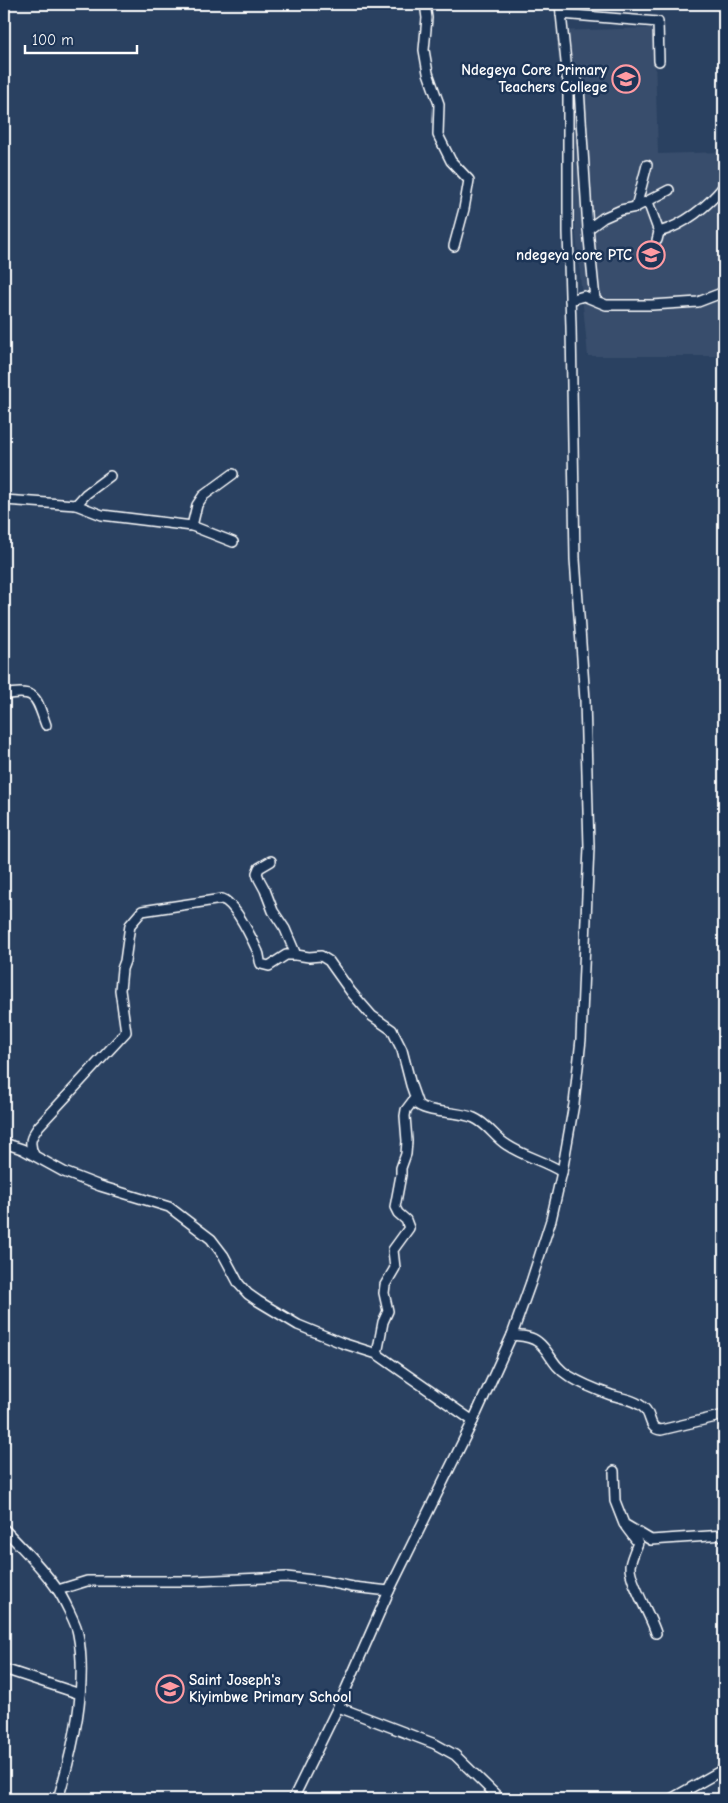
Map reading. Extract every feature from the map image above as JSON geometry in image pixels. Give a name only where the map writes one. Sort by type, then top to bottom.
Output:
[{"type":"street","points":[[425,4],[427,18],[424,50],[428,74],[439,104],[438,135],[451,161],[468,180],[464,209],[454,246]]},
{"type":"street","points":[[294,1799],[390,1591],[474,1421],[512,1335],[546,1238],[562,1172],[574,1104],[581,1039],[589,847],[585,700],[575,559],[568,77],[560,4]]},
{"type":"street","points":[[561,14],[658,22],[659,61]]},
{"type":"street","points":[[568,77],[577,80],[579,88],[588,229],[595,299]]},
{"type":"street","points":[[636,208],[647,165]]},
{"type":"street","points":[[648,202],[658,236],[711,202],[724,186]]},
{"type":"street","points":[[588,229],[603,218],[621,210],[636,208],[669,190]]},
{"type":"street","points":[[570,300],[584,296],[606,305],[652,305],[698,302],[724,292]]},
{"type":"street","points":[[192,526],[197,504],[203,496],[233,474]]},
{"type":"street","points":[[76,505],[86,494],[110,476]]},
{"type":"street","points":[[4,500],[76,505],[102,515],[192,526],[233,542]]},
{"type":"street","points":[[4,695],[17,692],[30,694],[40,708],[46,725]]},
{"type":"street","points":[[271,861],[259,868],[257,873],[274,911],[292,942],[296,955]]},
{"type":"street","points":[[34,1155],[30,1139],[39,1126],[126,1032],[120,990],[130,925],[142,911],[222,899],[227,900],[233,908],[258,953],[261,964],[269,966],[286,955],[296,955],[325,958],[333,966],[351,992],[372,1016],[392,1030],[402,1050],[415,1098],[422,1107],[463,1114],[481,1121],[499,1140],[516,1151],[562,1172]]},
{"type":"street","points":[[377,1354],[383,1322],[388,1311],[384,1293],[385,1285],[395,1268],[393,1250],[409,1228],[406,1220],[398,1213],[396,1207],[401,1168],[406,1154],[406,1110],[415,1098]]},
{"type":"street","points":[[4,1143],[22,1149],[64,1172],[100,1186],[169,1207],[211,1239],[224,1256],[239,1284],[258,1301],[298,1325],[342,1343],[377,1354],[474,1421]]},
{"type":"street","points":[[512,1335],[532,1338],[539,1342],[560,1370],[576,1380],[640,1404],[648,1412],[652,1427],[656,1430],[724,1415]]},
{"type":"street","points":[[614,1472],[615,1501],[624,1524],[638,1543],[630,1567],[635,1587],[644,1602],[656,1633]]},
{"type":"street","points":[[624,1524],[651,1540],[724,1535]]},
{"type":"street","points":[[4,1529],[58,1590],[78,1632],[81,1668],[80,1694],[69,1762],[58,1799]]},
{"type":"street","points":[[58,1590],[87,1581],[193,1581],[286,1577],[323,1581],[354,1588],[390,1591]]},
{"type":"street","points":[[4,1669],[80,1694]]},
{"type":"street","points":[[338,1706],[442,1747],[455,1755],[500,1799]]},
{"type":"street","points":[[671,1799],[724,1769]]},
{"type":"shaded area","name":"ndegeya core PTC","points":[[654,28],[658,154],[724,152],[724,356],[588,356],[556,31]]},
{"type":"place","name":"Ndegeya Core Primary Teachers College","points":[[626,79]]},
{"type":"place","name":"ndegeya core PTC","points":[[651,255]]},
{"type":"place","name":"Saint Joseph's Kiyimbwe Primary School","points":[[170,1689]]}]
